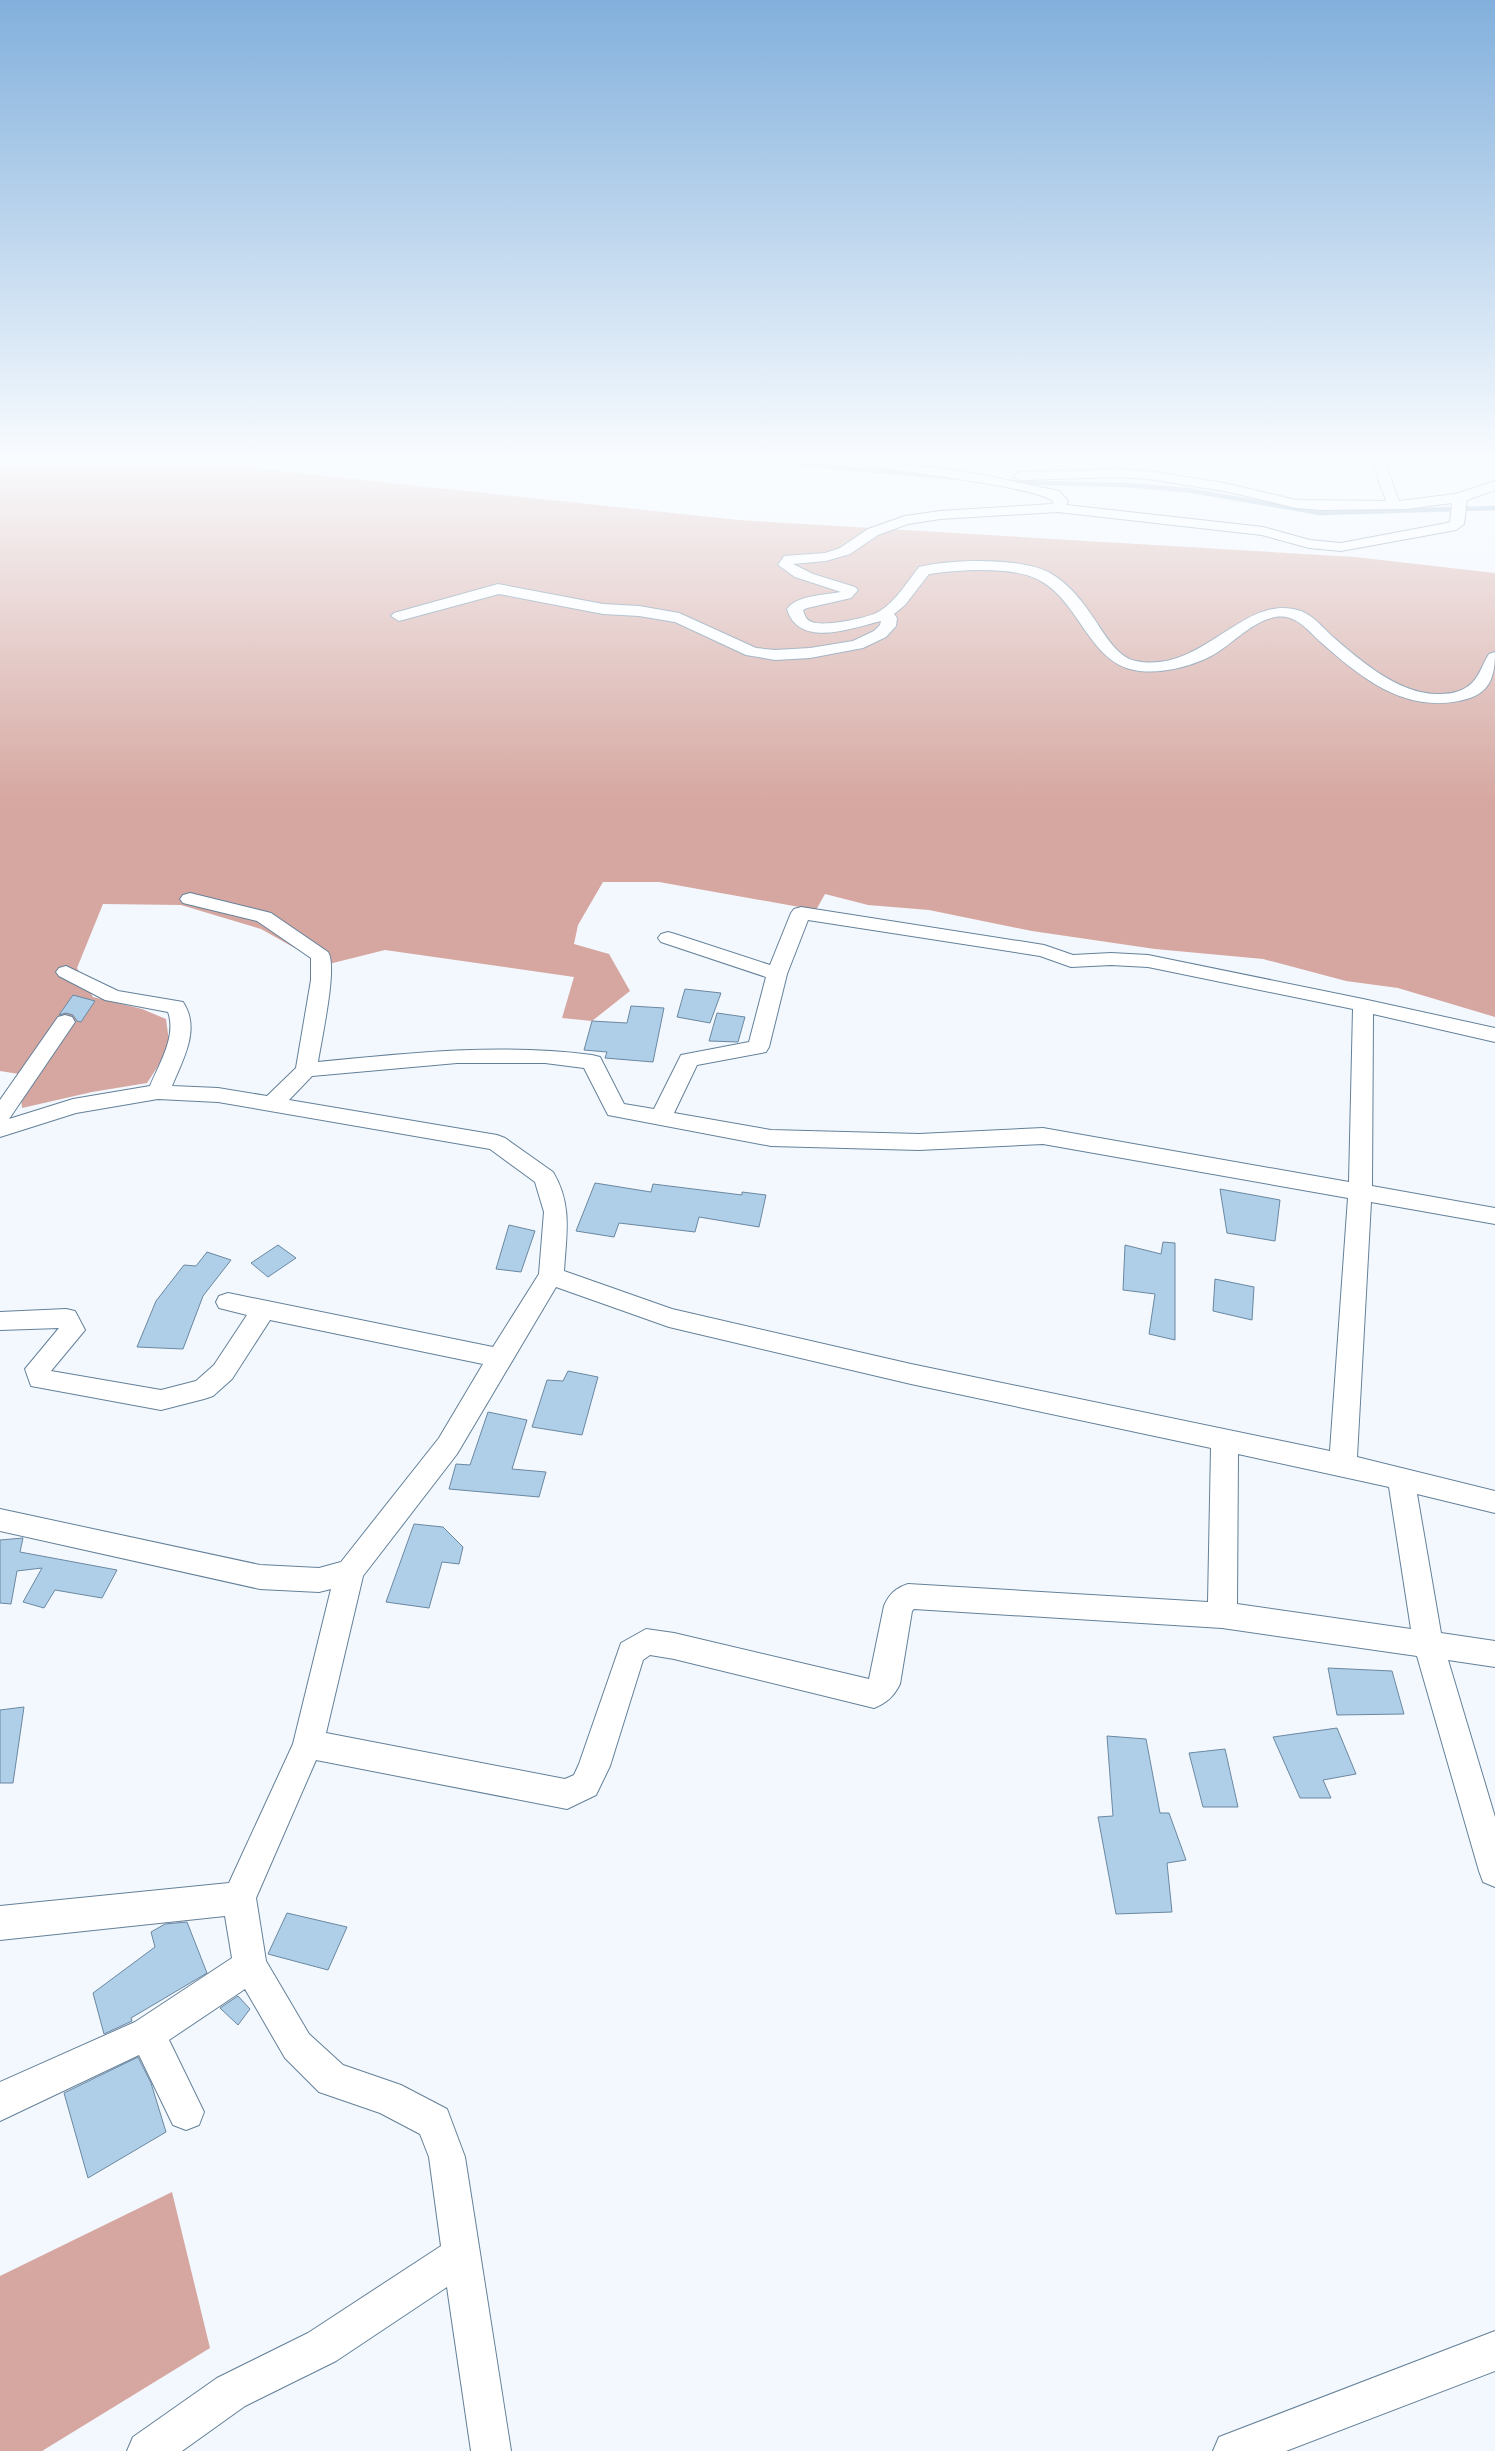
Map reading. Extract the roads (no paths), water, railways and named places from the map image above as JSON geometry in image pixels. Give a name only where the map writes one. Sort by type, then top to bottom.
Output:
[{"type":"street","points":[[801,575],[839,585],[850,590],[846,595],[802,604],[795,609],[798,619],[806,627],[819,629],[884,615],[900,602],[920,575]]},
{"type":"street","points":[[1043,575],[1056,585],[1083,613],[1106,647],[1126,664],[1170,665],[1204,653],[1270,612],[1291,613],[1307,622],[1332,644],[1406,695],[1432,699],[1454,698],[1473,690],[1484,680],[1490,662],[1495,656]]},
{"type":"street","points":[[399,616],[455,602],[498,588],[603,609],[639,611],[679,618],[752,652],[776,655],[810,653],[857,645],[880,634],[888,626],[889,618],[884,615]]},
{"type":"street","points":[[190,899],[264,917],[321,956],[321,980],[306,1070],[271,1105]]},
{"type":"street","points":[[662,1118],[689,1060],[758,1047],[777,974],[802,913],[1044,951],[1071,960],[1110,959],[1148,961],[1363,1005],[1495,1035]]},
{"type":"street","points":[[668,938],[777,974]]},
{"type":"street","points":[[66,972],[112,996],[176,1007],[182,1022],[178,1044],[158,1092]]},
{"type":"street","points":[[1343,1465],[1360,1192],[1363,1005]]},
{"type":"street","points":[[0,1116],[65,1022]]},
{"type":"street","points":[[306,1070],[457,1056],[545,1056],[592,1062],[616,1110],[772,1138],[919,1142],[1043,1136],[1495,1216]]},
{"type":"street","points":[[0,1130],[72,1106],[158,1092],[218,1096],[496,1143],[545,1178],[556,1212],[551,1276],[540,1290],[448,1446],[350,1571],[308,1744],[238,1898],[250,1966],[297,2046],[332,2079],[388,2098],[434,2122],[447,2157],[491,2451]]},
{"type":"street","points":[[551,1276],[669,1318],[911,1374],[1343,1465],[1495,1502]]},
{"type":"street","points":[[228,1302],[500,1358]]},
{"type":"street","points":[[0,1321],[66,1318],[72,1330],[38,1369],[40,1379],[161,1400],[204,1389],[223,1372],[264,1309]]},
{"type":"street","points":[[1222,1615],[1225,1440]]},
{"type":"street","points":[[1400,1479],[1428,1643],[1495,1871]]},
{"type":"street","points":[[0,1520],[260,1576],[319,1580],[350,1571]]},
{"type":"street","points":[[308,1744],[567,1794],[585,1785],[594,1766],[631,1652],[646,1642],[674,1646],[874,1694],[886,1684],[898,1606],[908,1596],[1222,1615],[1495,1654]]},
{"type":"street","points":[[0,1923],[238,1898]]},
{"type":"street","points":[[0,2103],[14,2094],[147,2034],[250,1966]]},
{"type":"street","points":[[147,2034],[186,2112]]},
{"type":"street","points":[[147,2451],[231,2392],[322,2347],[461,2255]]},
{"type":"street","points":[[1233,2451],[1495,2351]]}]
